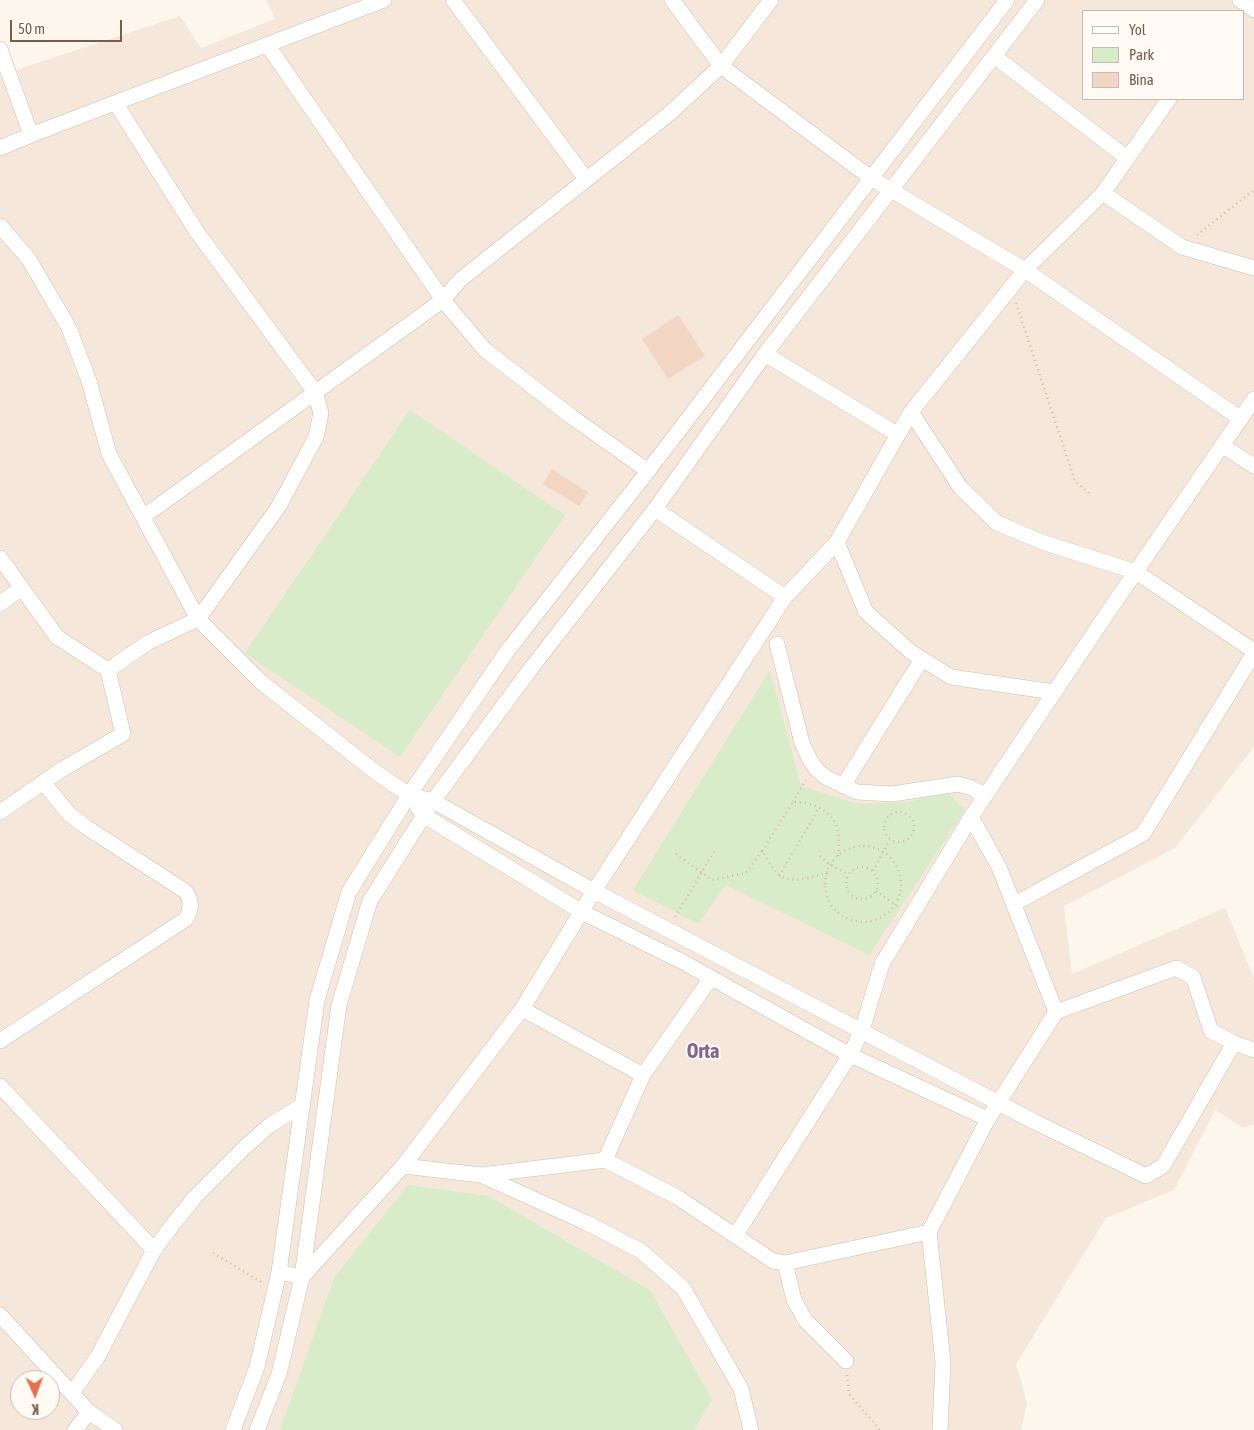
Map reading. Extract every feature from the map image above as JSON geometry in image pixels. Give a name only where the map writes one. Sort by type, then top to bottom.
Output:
[{"type":"street","points":[[0,148],[384,0]]},
{"type":"street","points":[[453,0],[586,179]]},
{"type":"street","points":[[672,0],[721,66],[872,178],[1025,270],[1241,419]]},
{"type":"street","points":[[143,517],[443,300],[460,280],[669,114],[721,66],[771,0]]},
{"type":"street","points":[[233,1430],[257,1368],[279,1272],[317,1000],[349,892],[408,794],[508,650],[648,471],[1007,0]]},
{"type":"street","points":[[257,1430],[279,1374],[302,1276],[339,1005],[370,901],[432,801],[655,509],[765,354],[1037,0]]},
{"type":"street","points":[[1239,3],[1254,10]]},
{"type":"street","points":[[268,46],[443,300],[485,350],[572,417],[648,471]]},
{"type":"street","points":[[0,49],[32,135]]},
{"type":"street","points":[[994,56],[1127,158]]},
{"type":"street","points":[[302,1276],[403,1166],[522,1010],[594,891],[786,597],[837,542],[911,412],[1025,270],[1103,193],[1168,100]]},
{"type":"street","points":[[108,670],[149,642],[198,619],[279,506],[316,437],[320,413],[315,392],[197,232],[116,104]]},
{"type":"street","points":[[1103,193],[1182,247],[1254,268]]},
{"type":"street","points":[[0,226],[28,258],[69,328],[89,381],[109,454],[198,619],[261,682],[374,771],[408,794],[432,801],[594,891],[999,1103],[1146,1176],[1163,1166],[1234,1043]]},
{"type":"street","points":[[765,354],[897,434]]},
{"type":"street","points":[[735,1236],[850,1055],[862,1030],[882,964],[971,817],[1254,399]]},
{"type":"street","points":[[911,412],[960,486],[997,523],[1042,542],[1136,572],[1254,652],[1143,834],[1014,904]]},
{"type":"street","points":[[1223,446],[1254,466]]},
{"type":"street","points":[[655,509],[786,597]]},
{"type":"street","points":[[837,542],[866,612],[911,652],[951,677],[1054,692]]},
{"type":"street","points":[[0,558],[57,637],[108,670],[123,734],[43,782],[0,812]]},
{"type":"street","points":[[0,604],[21,588]]},
{"type":"street","points":[[777,644],[805,752],[814,765],[827,778],[857,792],[892,794],[958,784],[972,788],[985,796]]},
{"type":"street","points":[[843,786],[922,659]]},
{"type":"street","points":[[0,1041],[186,918],[190,910],[190,900],[185,891],[69,814],[43,782]]},
{"type":"street","points":[[408,794],[423,815],[582,912],[681,961],[850,1055],[988,1119]]},
{"type":"street","points":[[971,817],[999,867],[1056,1012]]},
{"type":"street","points":[[940,1430],[943,1362],[929,1232],[988,1119],[1056,1012],[1176,968],[1193,976],[1211,1031],[1234,1043],[1254,1050]]},
{"type":"street","points":[[605,1160],[643,1075],[711,978]]},
{"type":"street","points":[[522,1010],[643,1075]]},
{"type":"street","points":[[0,1086],[154,1250]]},
{"type":"street","points":[[72,1393],[98,1356],[154,1250],[195,1197],[225,1166],[270,1126],[303,1104]]},
{"type":"street","points":[[403,1166],[481,1175],[605,1160],[677,1197],[773,1261],[785,1263],[929,1232]]},
{"type":"street","points":[[481,1175],[587,1223],[641,1251],[683,1288],[741,1389],[751,1430]]},
{"type":"street","points":[[785,1263],[794,1300],[805,1320],[846,1362]]},
{"type":"street","points":[[279,1272],[302,1276]]},
{"type":"street","points":[[0,1315],[89,1412],[115,1430]]},
{"type":"street","points":[[74,1430],[89,1412]]},
{"type":"path","points":[[1182,247],[1254,190]]},
{"type":"path","points":[[1011,288],[1075,481],[1090,494]]},
{"type":"path","points":[[676,854],[712,880],[746,873],[793,802],[814,765]]},
{"type":"path","points":[[793,802],[805,802],[831,816],[839,834],[838,856]]},
{"type":"path","points":[[779,876],[819,808]]},
{"type":"path","points":[[895,812],[905,813],[910,816],[914,826],[912,836],[904,842],[890,840],[884,832],[886,818],[895,812]]},
{"type":"path","points":[[872,871],[890,840]]},
{"type":"path","points":[[861,846],[873,847],[884,852],[894,861],[900,872],[902,885],[895,905],[883,917],[871,922],[858,922],[845,918],[829,900],[826,888],[830,865],[838,856],[849,849],[861,846]]},
{"type":"path","points":[[668,929],[715,850]]},
{"type":"path","points":[[762,851],[779,876],[793,879],[811,879],[828,872]]},
{"type":"path","points":[[820,856],[830,865],[848,874]]},
{"type":"path","points":[[857,868],[868,868],[872,871],[877,881],[872,895],[863,899],[853,896],[847,888],[848,874],[857,868]]},
{"type":"path","points":[[875,891],[895,905]]},
{"type":"path","points":[[213,1253],[275,1290]]},
{"type":"path","points":[[846,1362],[849,1394],[880,1430]]},
{"type":"shaded area","points":[[266,0],[1254,0],[1254,747],[1175,848],[1064,906],[1072,974],[1225,908],[1254,978],[1254,1124],[1243,1128],[1215,1110],[1174,1190],[1106,1218],[1016,1364],[1027,1403],[1021,1430],[0,1430],[0,75],[180,16],[201,48],[275,19]]},
{"type":"green space","points":[[410,410],[565,515],[400,757],[245,653]]},
{"type":"green space","points":[[770,670],[801,786],[858,804],[907,802],[948,793],[965,810],[869,955],[726,885],[698,924],[633,890]]},
{"type":"green space","points":[[408,1185],[488,1196],[650,1290],[712,1399],[694,1430],[280,1430],[334,1278]]},
{"type":"building","points":[[678,315],[705,356],[668,379],[642,339]]},
{"type":"building","points":[[552,469],[588,492],[579,506],[543,484]]},
{"type":"district","name":"Orta","points":[[703,1052]]}]
